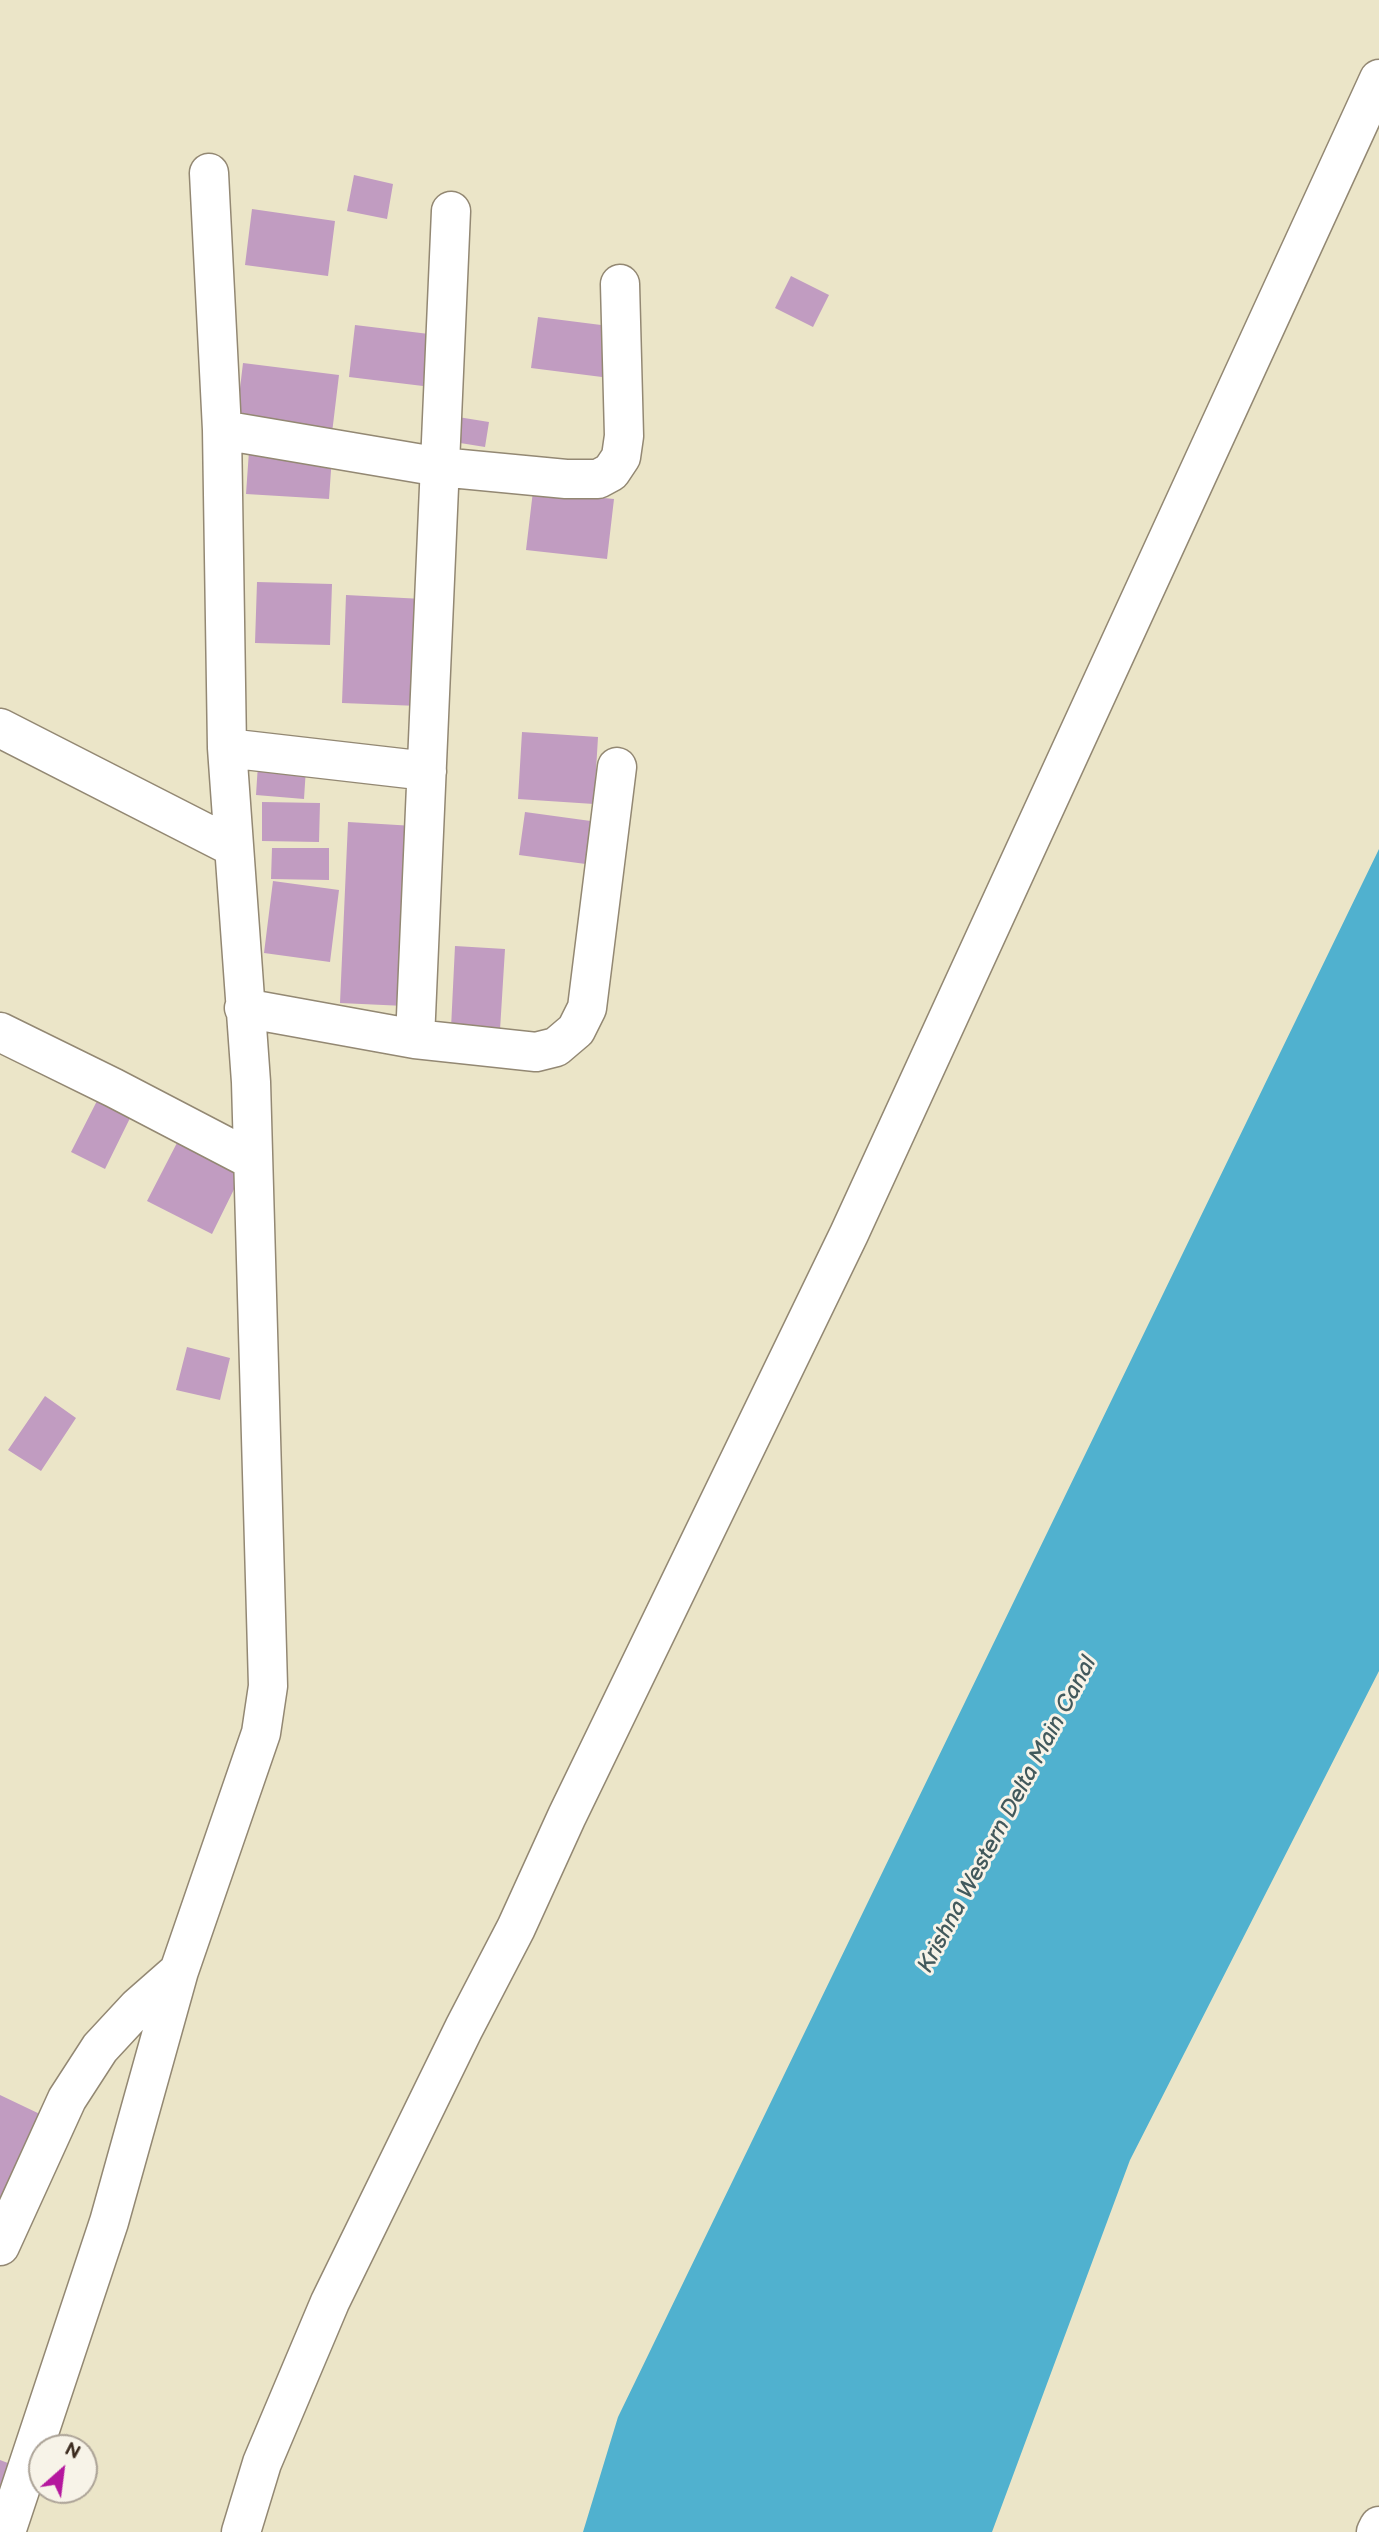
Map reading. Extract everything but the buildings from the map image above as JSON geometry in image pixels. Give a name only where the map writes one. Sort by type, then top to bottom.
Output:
[{"type":"street","points":[[241,2532],[262,2463],[330,2302],[516,1928],[567,1816],[849,1234],[1379,79]]},
{"type":"street","points":[[6,2532],[109,2222],[179,1970],[261,1733],[268,1686],[251,1082],[227,748],[222,430],[209,173]]},
{"type":"street","points":[[415,1040],[451,211]]},
{"type":"street","points":[[222,430],[440,467],[566,479],[598,479],[611,472],[621,457],[624,436],[620,284]]},
{"type":"street","points":[[0,728],[233,848]]},
{"type":"street","points":[[227,748],[427,771]]},
{"type":"street","points":[[244,1008],[415,1040],[536,1052],[556,1047],[576,1030],[587,1008],[617,767]]},
{"type":"street","points":[[0,1032],[114,1087],[252,1160]]},
{"type":"street","points":[[0,2246],[67,2099],[100,2048],[138,2007],[179,1970]]},
{"type":"street","points":[[1376,2532],[1379,2526]]},
{"type":"water","name":"Krishna Western Delta Main Canal","points":[[1379,849],[1379,1671],[1130,2160],[992,2532],[583,2532],[618,2417]]}]
